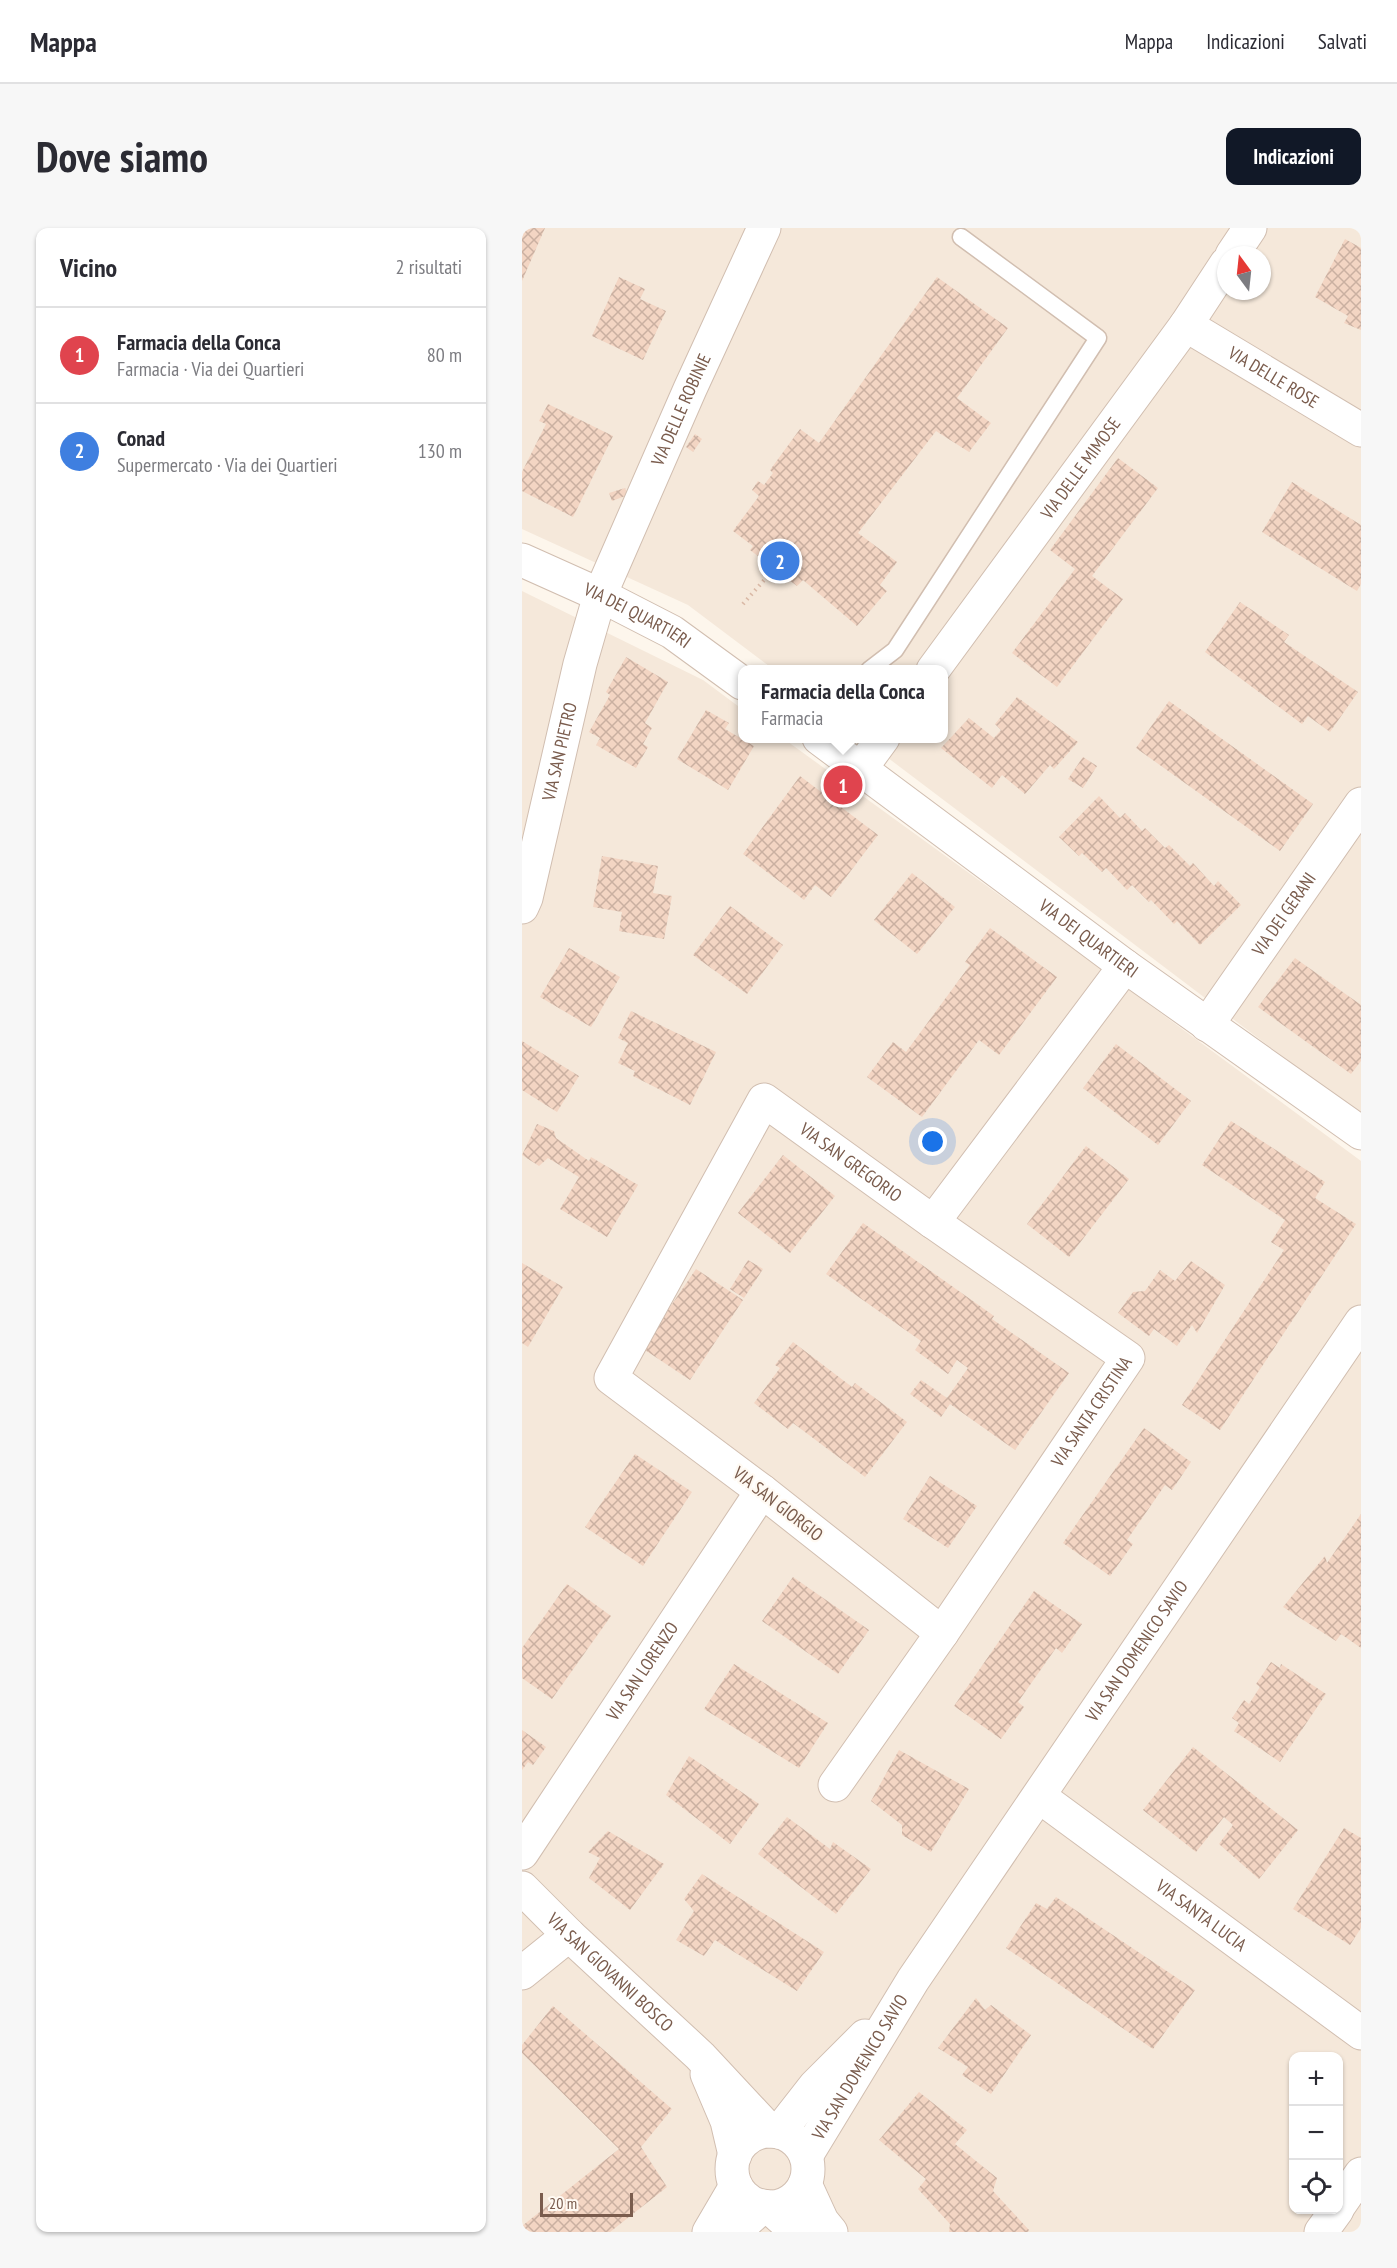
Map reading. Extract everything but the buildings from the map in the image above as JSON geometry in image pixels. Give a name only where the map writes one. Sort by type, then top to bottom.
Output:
[{"type":"street","name":"VIA DELLE ROBINIE","points":[[600,595],[690,389],[764,228]]},
{"type":"street","points":[[1238,246],[1250,228]]},
{"type":"street","name":"VIA DELLE MIMOSE","points":[[936,665],[1186,325],[1217,278]]},
{"type":"street","name":"VIA DELLE ROSE","points":[[1186,325],[1361,430]]},
{"type":"street","name":"VIA DEI QUARTIERI","points":[[522,560],[600,595],[672,632],[738,680]]},
{"type":"street","name":"VIA SAN PIETRO","points":[[522,907],[526,898],[580,664],[600,595]]},
{"type":"street","name":"VIA DEI QUARTIERI","points":[[826,743],[1207,1025],[1357,1121]]},
{"type":"street","points":[[861,768],[879,743]]},
{"type":"street","name":"VIA DEI GERANI","points":[[1207,1025],[1361,804]]},
{"type":"street","points":[[933,1222],[1125,966]]},
{"type":"street","name":"VIA SAN GREGORIO","points":[[611,1378],[764,1100],[933,1222]]},
{"type":"street","name":"VIA SANTA CRISTINA","points":[[933,1222],[1128,1358],[942,1633]]},
{"type":"street","name":"VIA SAN DOMENICO SAVIO","points":[[805,2170],[913,1980],[1040,1797],[1361,1322]]},
{"type":"street","name":"VIA SAN GIORGIO","points":[[611,1378],[762,1491],[942,1633]]},
{"type":"street","name":"VIA SAN LORENZO","points":[[522,1853],[762,1491]]},
{"type":"street","points":[[835,1785],[942,1633]]},
{"type":"street","name":"VIA SANTA LUCIA","points":[[1040,1797],[1361,2033]]},
{"type":"street","name":"VIA SAN GIOVANNI BOSCO","points":[[522,1888],[569,1935],[700,2056],[774,2132]]},
{"type":"street","points":[[522,1973],[569,1935]]},
{"type":"street","name":"VIA SAN DOMENICO SAVIO","points":[[774,2132],[815,2086],[861,2041],[913,1980]]},
{"type":"street","name":"VIA SAN GIOVANNI BOSCO","points":[[700,2056],[727,2121],[735,2170]]},
{"type":"street","points":[[709,2232],[735,2170],[740,2145],[748,2138],[774,2132],[790,2137],[799,2145],[822,2221],[831,2232]]},
{"type":"street","points":[[735,2170],[743,2195],[752,2202],[766,2207],[797,2232]]},
{"type":"street","points":[[734,2232],[766,2207],[780,2206],[799,2194],[805,2170]]},
{"type":"street","points":[[1343,2201],[1361,2174]]},
{"type":"street","points":[[1321,2232],[1334,2214]]},
{"type":"lane","points":[[876,665],[895,651],[1098,338],[961,237]]},
{"type":"path","points":[[743,604],[774,569]]},
{"type":"shaded area","points":[[522,228],[1361,228],[1361,1116],[868,743],[948,743],[948,665],[768,665],[688,605],[522,529]]},
{"type":"shaded area","points":[[522,591],[703,680],[738,706],[738,743],[790,743],[1361,1161],[1361,2232],[522,2232]]},
{"type":"place","name":"Conad","points":[[780,561]]},
{"type":"place","name":"Farmacia della Conca","points":[[843,785]]}]
